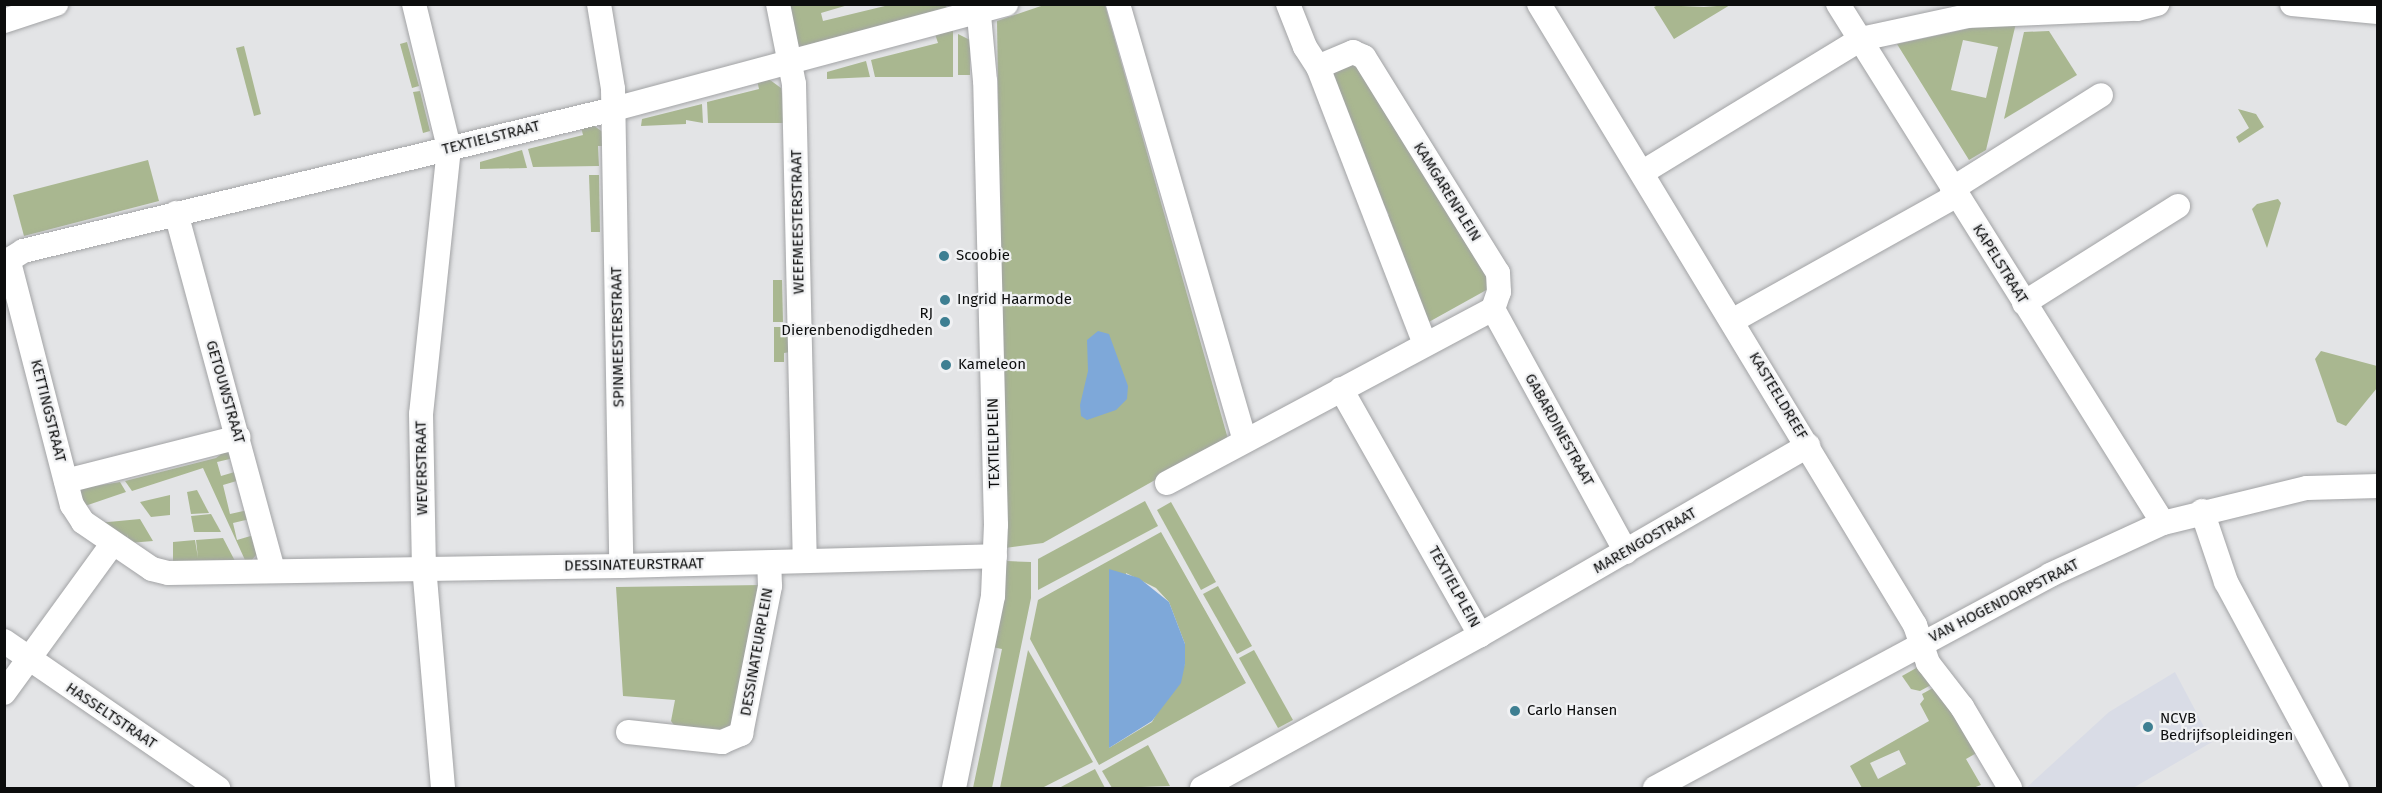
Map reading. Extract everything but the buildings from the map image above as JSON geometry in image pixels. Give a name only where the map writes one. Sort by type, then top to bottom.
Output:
[{"type":"street","points":[[4,21],[56,4]]},
{"type":"street","name":"WEVERSTRAAT","points":[[414,4],[449,148],[421,414],[424,566],[442,789]]},
{"type":"street","name":"SPINMEESTERSTRAAT","points":[[599,4],[614,109],[621,566]]},
{"type":"street","name":"WEEFMEESTERSTRAAT","points":[[778,4],[792,63],[805,561]]},
{"type":"street","points":[[979,9],[1006,4]]},
{"type":"street","points":[[1118,4],[1245,440]]},
{"type":"street","points":[[1288,4],[1305,47],[1318,67],[1425,344]]},
{"type":"street","name":"KASTEELDREEF","points":[[1539,4],[1915,625],[1928,663],[1962,707],[2004,786]]},
{"type":"street","name":"KAPELSTRAAT","points":[[1838,4],[2163,523]]},
{"type":"street","points":[[1642,172],[1861,39],[1967,16],[2157,4]]},
{"type":"street","points":[[2292,4],[2378,12]]},
{"type":"street","name":"TEXTIELSTRAAT","points":[[7,262],[22,251],[176,213],[199,211],[614,109],[792,63],[979,9]]},
{"type":"street","name":"TEXTIELPLEIN","points":[[954,789],[993,596],[995,556],[985,81],[979,9]]},
{"type":"street","name":"KAMGARENPLEIN","points":[[1318,67],[1353,52],[1364,57],[1498,273],[1499,292],[1493,309]]},
{"type":"street","points":[[1732,321],[1955,192],[2101,95]]},
{"type":"street","points":[[2024,303],[2178,206]]},
{"type":"street","name":"GETOUWSTRAAT","points":[[176,213],[273,570]]},
{"type":"street","name":"KETTINGSTRAAT","points":[[7,262],[72,505],[83,522],[152,569],[168,573],[273,570]]},
{"type":"street","points":[[1167,483],[1493,309]]},
{"type":"street","name":"GABARDINESTRAAT","points":[[1493,309],[1626,552]]},
{"type":"street","name":"TEXTIELPLEIN","points":[[1202,789],[1480,635],[1341,389]]},
{"type":"street","points":[[66,481],[238,437]]},
{"type":"street","name":"MARENGOSTRAAT","points":[[1480,635],[1808,446]]},
{"type":"street","name":"VAN HOGENDORPSTRAAT","points":[[1655,789],[2050,575],[2163,523],[2202,511],[2307,488],[2378,486]]},
{"type":"street","points":[[2202,511],[2226,582],[2337,789]]},
{"type":"street","points":[[4,693],[113,543]]},
{"type":"street","name":"DESSINATEURSTRAAT","points":[[273,570],[424,566],[621,566],[995,556]]},
{"type":"street","name":"DESSINATEURPLEIN","points":[[628,732],[722,742],[741,734],[770,586],[769,562]]},
{"type":"street","name":"HASSELTSTRAAT","points":[[4,641],[218,789]]},
{"type":"shaded area","name":"NCVB Bedrijfsopleidingen","points":[[2175,672],[2212,742],[2133,788],[2026,788],[2109,712]]},
{"type":"green space","points":[[789,5],[848,5],[821,13],[823,21],[889,5],[946,5],[947,9],[799,47]]},
{"type":"green space","points":[[1044,5],[1105,5],[1228,439],[1043,543],[1005,548],[997,21]]},
{"type":"green space","points":[[1658,5],[1704,7],[1730,5],[1674,39],[1654,7]]},
{"type":"green space","points":[[2016,23],[1986,150],[1969,160],[1897,44],[1981,26]],"holes":[[[1963,40],[1998,47],[1986,98],[1951,90]]]},
{"type":"green space","points":[[953,30],[953,77],[875,77],[871,60],[938,43],[935,34]]},
{"type":"green space","points":[[2049,31],[2077,75],[2004,119],[2024,32]]},
{"type":"green space","points":[[958,34],[970,40],[970,75],[958,75]]},
{"type":"green space","points":[[407,42],[419,86],[412,88],[400,44]]},
{"type":"green space","points":[[244,46],[261,114],[254,116],[236,48]]},
{"type":"green space","points":[[1352,60],[1487,271],[1490,288],[1427,323],[1383,219],[1389,215],[1384,205],[1378,207],[1330,72]]},
{"type":"green space","points":[[866,61],[870,77],[827,79],[827,72]]},
{"type":"green space","points":[[757,80],[770,80],[781,88],[787,123],[708,123],[707,102],[759,89]]},
{"type":"green space","points":[[420,91],[430,131],[423,133],[413,92]]},
{"type":"green space","points":[[702,104],[703,123],[686,120],[686,124],[641,126],[642,119]]},
{"type":"green space","points":[[2238,109],[2256,114],[2264,127],[2239,143],[2236,137],[2249,128]]},
{"type":"green space","points":[[593,125],[604,133],[607,146],[598,146],[599,166],[533,167],[528,149],[583,135],[581,127]]},
{"type":"green space","points":[[522,150],[527,168],[480,169],[480,162]]},
{"type":"green space","points":[[148,160],[159,201],[24,236],[13,195]]},
{"type":"green space","points":[[589,175],[599,175],[600,232],[591,232]]},
{"type":"green space","points":[[2278,199],[2281,203],[2267,248],[2252,209],[2257,204]]},
{"type":"green space","points":[[773,280],[782,280],[783,322],[773,322]]},
{"type":"green space","points":[[774,327],[783,327],[783,332],[788,332],[790,352],[784,353],[784,362],[774,362]]},
{"type":"green space","points":[[2321,351],[2377,366],[2377,388],[2346,426],[2337,422],[2315,359]]},
{"type":"green space","points":[[228,449],[234,458],[217,462],[221,476],[238,471],[240,480],[223,485],[230,514],[248,510],[250,519],[233,523],[237,540],[254,535],[257,554],[250,562],[245,560],[203,468],[132,491],[125,481],[216,458]]},
{"type":"green space","points":[[120,482],[126,492],[82,507],[77,489]]},
{"type":"green space","points":[[197,490],[209,513],[191,514],[187,492]]},
{"type":"green space","points":[[170,495],[170,515],[151,517],[140,502]]},
{"type":"green space","points":[[1145,501],[1158,526],[1038,590],[1038,559]]},
{"type":"green space","points":[[1171,502],[1216,582],[1201,590],[1157,510]]},
{"type":"green space","points":[[211,514],[221,532],[194,532],[191,516]]},
{"type":"green space","points":[[140,519],[153,541],[129,543],[127,534],[128,544],[98,523]]},
{"type":"green space","points":[[1161,532],[1246,683],[1099,765],[1030,639],[1038,600]],"holes":[[[1126,573],[1156,588],[1169,602],[1185,644],[1185,664],[1152,722],[1109,748]]]},
{"type":"green space","points":[[223,538],[235,561],[173,564],[173,542],[195,540],[198,558],[196,540]]},
{"type":"green space","points":[[1007,561],[1031,562],[1031,598],[992,788],[973,788],[1002,649],[992,647]]},
{"type":"green space","points":[[763,585],[730,732],[676,728],[671,721],[675,700],[623,696],[616,587]]},
{"type":"green space","points":[[1218,586],[1252,646],[1237,654],[1203,594]]},
{"type":"green space","points":[[1028,650],[1093,762],[1042,788],[1000,788]]},
{"type":"green space","points":[[1254,650],[1293,720],[1278,728],[1239,658]]},
{"type":"green space","points":[[1918,667],[1931,685],[1920,691],[1911,689],[1902,676]]},
{"type":"green space","points":[[1933,688],[1980,751],[1966,759],[1981,785],[1973,788],[1862,788],[1850,766],[1929,721],[1920,704],[1924,699],[1922,694]],"holes":[[[1899,750],[1906,764],[1878,779],[1870,763]]]},
{"type":"green space","points":[[1148,745],[1170,786],[1112,788],[1102,771]]},
{"type":"green space","points":[[1095,769],[1105,788],[1059,788]]},
{"type":"water","points":[[1098,331],[1109,334],[1128,386],[1127,399],[1116,410],[1087,420],[1081,416],[1080,405],[1088,371],[1087,340]]},
{"type":"water","points":[[1109,569],[1139,578],[1169,602],[1185,644],[1185,664],[1181,683],[1152,721],[1109,748]]},
{"type":"place","name":"Scoobie","points":[[944,256]]},
{"type":"place","name":"Ingrid Haarmode","points":[[945,300]]},
{"type":"place","name":"RJ Dierenbenodigdheden","points":[[945,322]]},
{"type":"place","name":"Kameleon","points":[[946,365]]},
{"type":"place","name":"Carlo Hansen","points":[[1515,711]]},
{"type":"place","name":"NCVB Bedrijfsopleidingen","points":[[2148,727]]}]
